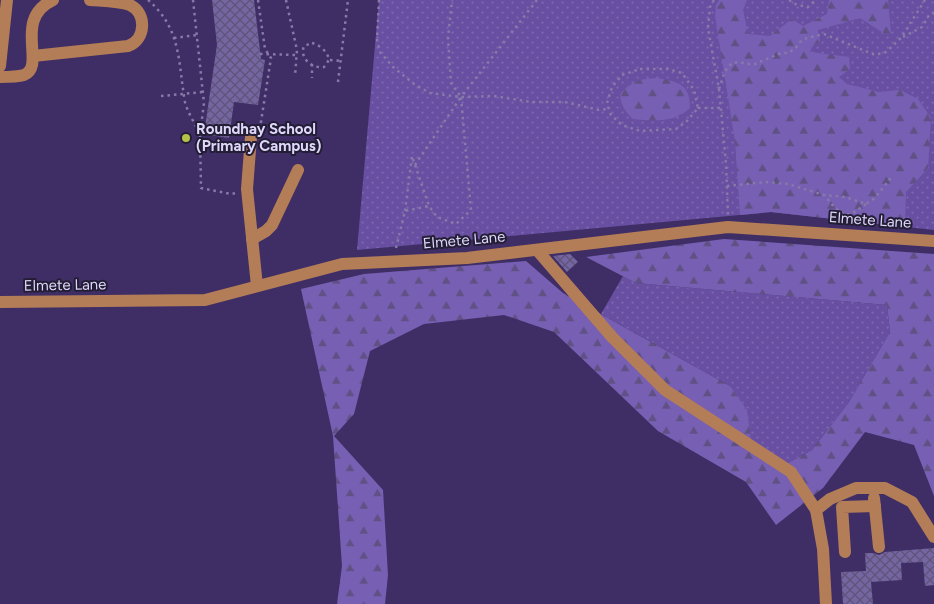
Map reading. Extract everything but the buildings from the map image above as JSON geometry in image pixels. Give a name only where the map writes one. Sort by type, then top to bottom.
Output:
[{"type":"street","points":[[0,66],[8,0]]},
{"type":"street","points":[[0,77],[19,76],[27,73],[32,66],[33,56],[30,32],[32,21],[46,3],[53,0]]},
{"type":"street","points":[[33,56],[128,46],[137,42],[142,34],[142,29],[141,18],[135,9],[124,4],[90,0]]},
{"type":"street","points":[[251,137],[247,192],[257,286]]},
{"type":"street","points":[[252,238],[266,231],[272,225],[298,170]]},
{"type":"street","name":"Elmete Lane","points":[[0,302],[205,300],[342,264],[467,258],[728,227],[934,241]]},
{"type":"street","points":[[537,250],[612,337],[665,390],[791,472],[816,510],[821,539],[826,604]]},
{"type":"street","points":[[816,510],[830,499],[856,488],[885,488],[912,502],[934,537]]},
{"type":"street","points":[[874,488],[878,546]]},
{"type":"street","points":[[845,552],[842,507],[875,506]]},
{"type":"street","points":[[821,539],[844,537]]},
{"type":"path","points":[[148,0],[163,15],[174,38],[182,70],[186,104],[200,135]]},
{"type":"path","points":[[193,0],[204,103],[200,135],[201,188],[231,194],[247,192]]},
{"type":"path","points":[[251,137],[260,129],[271,58],[265,49],[258,0]]},
{"type":"path","points":[[286,0],[297,50],[295,76]]},
{"type":"path","points":[[338,82],[348,0]]},
{"type":"path","points":[[379,0],[377,40],[380,52],[393,67],[414,84],[430,93],[461,97],[494,96],[531,102],[564,102],[599,110],[609,109]]},
{"type":"path","points":[[392,262],[405,211],[412,156],[429,206],[437,217],[456,224],[471,210],[461,97],[451,83],[448,38],[452,0]]},
{"type":"path","points":[[415,165],[461,97],[537,0]]},
{"type":"path","points":[[714,0],[710,7],[708,28],[720,89],[728,227]]},
{"type":"path","points":[[789,0],[797,5],[808,7],[816,0]]},
{"type":"path","points":[[902,38],[925,0]]},
{"type":"path","points":[[720,89],[725,72],[732,63],[755,64],[781,53],[787,53],[795,49],[800,42],[807,38],[824,34],[875,55],[886,52],[902,38],[922,28],[929,15],[934,13]]},
{"type":"path","points":[[174,38],[197,35]]},
{"type":"path","points":[[306,44],[315,44],[328,54],[329,60],[324,67],[318,68],[304,58],[302,50],[306,44]]},
{"type":"path","points":[[297,50],[302,50]]},
{"type":"path","points":[[260,54],[297,55]]},
{"type":"path","points":[[329,60],[341,61]]},
{"type":"path","points":[[312,64],[312,78]]},
{"type":"path","points":[[698,108],[694,90],[682,73],[668,69],[640,69],[622,74],[612,87],[607,103],[611,116],[622,125],[640,131],[676,129],[687,121],[698,108],[721,108]]},
{"type":"path","points":[[161,96],[203,92]]},
{"type":"path","points":[[824,195],[835,208],[845,215],[853,213],[875,198],[893,175]]},
{"type":"path","points":[[727,186],[766,182],[824,195],[845,197],[866,204]]},
{"type":"path","points":[[405,211],[429,206]]},
{"type":"shaded area","points":[[379,0],[934,0],[934,230],[771,212],[357,250]]},
{"type":"shaded area","points":[[623,276],[636,283],[887,305],[890,332],[849,402],[812,450],[784,465],[752,448],[730,386],[601,314]]},
{"type":"green space","points":[[719,0],[747,0],[743,10],[748,34],[770,36],[792,19],[803,26],[827,14],[829,0],[888,0],[891,33],[885,34],[860,18],[818,30],[820,41],[812,47],[810,52],[849,57],[850,69],[839,77],[847,84],[879,92],[900,90],[918,99],[931,118],[928,168],[906,192],[905,227],[771,212],[740,215],[735,141],[715,16],[716,5]]},
{"type":"green space","points":[[657,78],[681,85],[688,93],[690,108],[670,119],[633,119],[624,108],[620,94],[637,82]]},
{"type":"green space","points":[[724,239],[934,254],[934,496],[914,445],[865,432],[823,488],[776,525],[746,482],[658,431],[554,332],[504,315],[424,324],[370,351],[354,414],[334,436],[383,490],[388,575],[385,604],[337,604],[342,566],[333,436],[301,289],[364,274],[526,261],[563,293],[730,386],[747,410],[752,448],[784,465],[812,450],[849,402],[890,332],[887,305],[636,283],[586,257]]},
{"type":"place","name":"Roundhay School (Primary Campus)","points":[[186,138]]}]
